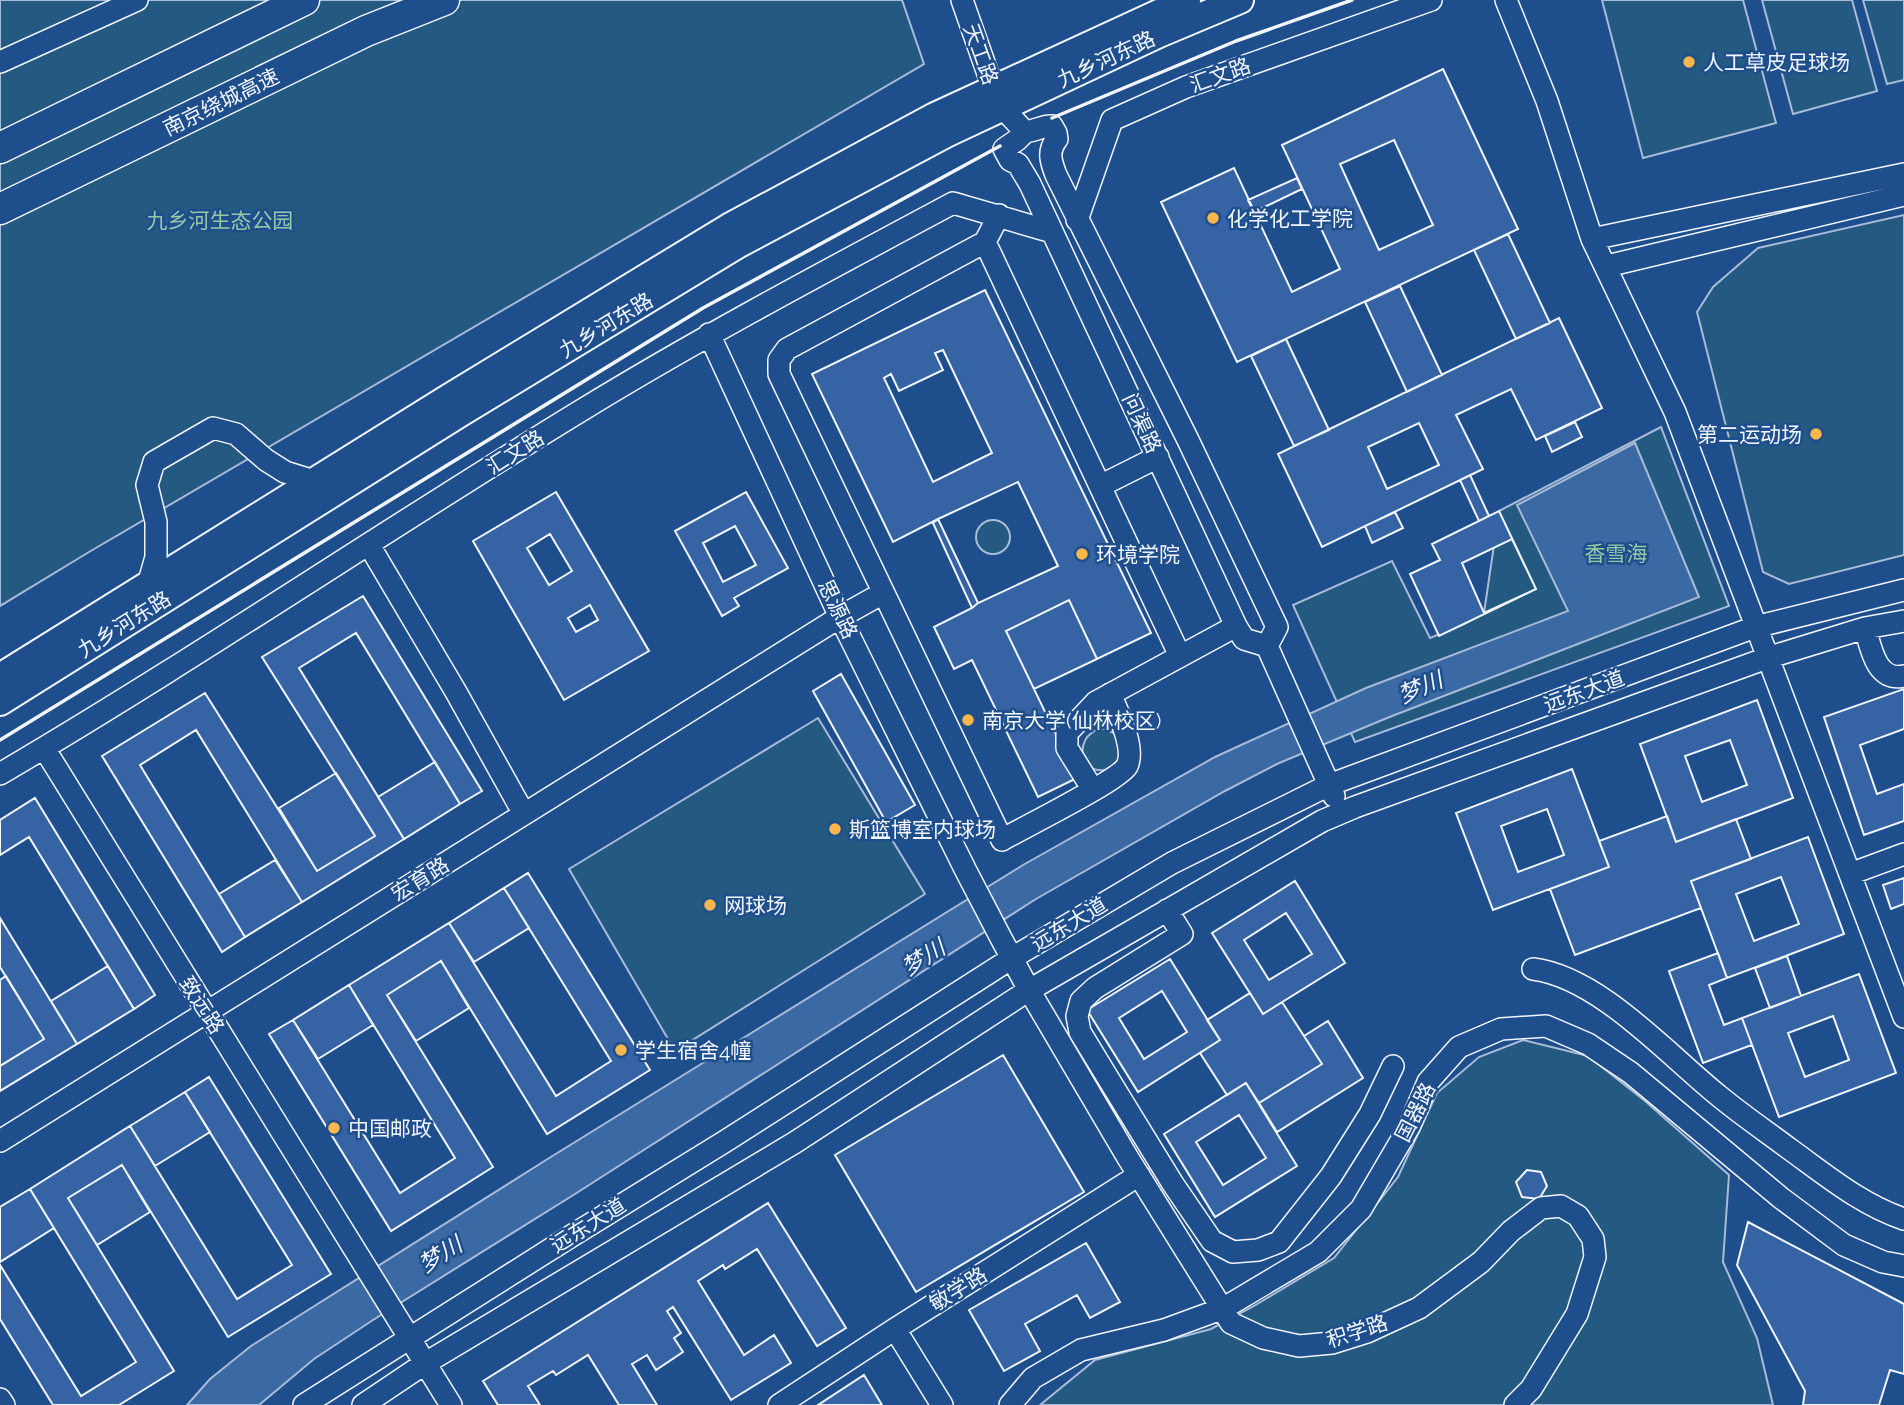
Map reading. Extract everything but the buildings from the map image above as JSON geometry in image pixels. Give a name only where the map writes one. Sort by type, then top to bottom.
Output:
[{"type":"highway","points":[[0,148],[304,0]]},
{"type":"highway","name":"南京绕城高速","points":[[0,209],[366,31],[444,0]]},
{"type":"main road","name":"九乡河东路","points":[[0,702],[459,414],[739,244],[946,134],[998,97],[1186,0]]},
{"type":"main road","name":"九乡河东路","points":[[0,677],[729,227],[935,116],[998,97],[1240,0]]},
{"type":"street","points":[[0,62],[137,0]]},
{"type":"street","name":"天工路","points":[[962,0],[998,97]]},
{"type":"street","name":"汇文路","points":[[1077,220],[1112,120],[1186,87],[1431,0]]},
{"type":"street","points":[[1506,0],[1547,101],[1592,239],[1675,412],[1904,1017]]},
{"type":"street","points":[[998,97],[1025,132]]},
{"type":"street","name":"问渠路","points":[[1236,626],[1030,184],[1018,164],[1010,160],[1004,149],[1025,132],[1035,131],[1046,125],[1052,126],[1056,133],[1057,139],[1051,145],[1051,161],[1056,175],[1188,440],[1277,627],[1267,646]]},
{"type":"street","points":[[1592,239],[1904,174]]},
{"type":"street","points":[[1607,267],[1904,195]]},
{"type":"street","name":"汇文路","points":[[0,774],[531,441],[709,334],[953,203],[1052,232]]},
{"type":"street","points":[[999,215],[985,242],[787,349],[779,360],[779,374],[1002,840],[1093,790],[1128,765],[1129,748],[1110,694]]},
{"type":"street","points":[[985,242],[1180,656]]},
{"type":"street","name":"思源路","points":[[709,334],[840,617],[1007,949]]},
{"type":"street","points":[[148,585],[156,557],[156,522],[147,485],[154,463],[213,428],[236,434],[266,460],[285,472],[314,481]]},
{"type":"street","points":[[1100,486],[1158,457]]},
{"type":"street","points":[[369,545],[524,814]]},
{"type":"street","name":"远东大道","points":[[304,1405],[724,1142],[1007,949],[1172,863],[1329,785],[1755,627],[1904,590]]},
{"type":"street","name":"宏育路","points":[[0,1142],[840,617],[883,593]]},
{"type":"street","name":"远东大道","points":[[363,1405],[424,1364],[794,1143],[1029,990],[1322,821],[1767,658],[1865,628],[1904,621]]},
{"type":"street","points":[[1093,790],[1067,748],[1067,733],[1096,702],[1236,626],[1244,639],[1267,646],[1342,813]]},
{"type":"street","points":[[1865,628],[1878,666],[1885,674],[1904,676]]},
{"type":"street","name":"致远路","points":[[44,748],[451,1405]]},
{"type":"street","points":[[1850,874],[1904,854]]},
{"type":"street","points":[[1167,909],[1182,934],[1095,988],[1082,1001],[1077,1016],[1080,1032],[1098,1063],[1173,1184],[1212,1241],[1233,1252],[1258,1250],[1279,1242],[1331,1176],[1370,1114],[1393,1066]]},
{"type":"street","name":"积学路","points":[[1007,949],[1139,1175],[1231,1323],[1263,1338],[1299,1346],[1332,1343],[1367,1332],[1419,1308],[1480,1262],[1511,1231],[1541,1209],[1561,1206],[1578,1216],[1593,1239],[1595,1257],[1577,1314],[1531,1389],[1515,1405]]},
{"type":"street","points":[[1533,969],[1546,971],[1584,987],[1612,1005],[1718,1096],[1810,1164],[1863,1200],[1904,1219]]},
{"type":"street","name":"国器路","points":[[1010,1405],[1033,1378],[1081,1350],[1164,1330],[1224,1308],[1318,1252],[1361,1209],[1409,1127],[1428,1082],[1459,1047],[1501,1029],[1546,1027],[1588,1044],[1631,1073],[1781,1198],[1844,1245],[1883,1262],[1904,1266]]},
{"type":"street","name":"敏学路","points":[[779,1405],[1139,1175]]},
{"type":"street","points":[[895,1329],[942,1405]]},
{"type":"street","points":[[0,1399],[4,1405]]},
{"type":"green space","name":"九乡河生态公园","points":[[0,0],[902,0],[924,64],[0,606]]},
{"type":"green space","name":"人工草皮足球场","points":[[1602,0],[1743,0],[1776,123],[1643,158]]},
{"type":"green space","points":[[1762,0],[1852,0],[1877,91],[1793,114]]},
{"type":"green space","points":[[1863,0],[1904,0],[1904,80],[1887,84]]},
{"type":"green space","name":"第二运动场","points":[[1904,215],[1904,555],[1789,584],[1763,572],[1697,312],[1713,287],[1758,248]]},
{"type":"green space","name":"香雪海","points":[[1661,427],[1729,606],[1355,742],[1293,605],[1392,561],[1430,638],[1464,624],[1484,613],[1499,511]]},
{"type":"green space","points":[[993,520],[1005,525],[1010,537],[1005,549],[993,554],[981,549],[976,537],[981,525]]},
{"type":"green space","name":"网球场","points":[[818,718],[925,894],[675,1051],[569,869]]},
{"type":"green space","points":[[1099,729],[1106,729],[1117,735],[1120,760],[1105,770],[1090,767],[1083,754],[1085,740]]},
{"type":"green space","points":[[1523,1040],[1588,1056],[1645,1101],[1729,1175],[1723,1262],[1757,1338],[1773,1405],[1040,1405],[1095,1360],[1211,1329],[1334,1258],[1398,1177],[1437,1093],[1479,1057]]},
{"type":"water","name":"梦川","points":[[1635,443],[1699,597],[1387,718],[1277,764],[1225,791],[1036,899],[373,1320],[314,1359],[259,1405],[187,1405],[210,1379],[251,1346],[1023,865],[1215,757],[1366,688],[1568,611],[1517,505]]},
{"type":"wall","points":[[1052,118],[1236,41],[1352,0]]},
{"type":"wall","points":[[0,740],[703,308],[1000,146]]},
{"type":"place","name":"人工草皮足球场","points":[[1689,62]]},
{"type":"place","name":"化学化工学院","points":[[1213,218]]},
{"type":"place","name":"第二运动场","points":[[1816,434]]},
{"type":"place","name":"环境学院","points":[[1082,554]]},
{"type":"place","name":"南京大学(仙林校区)","points":[[968,720]]},
{"type":"place","name":"斯篮博室内球场","points":[[835,829]]},
{"type":"place","name":"网球场","points":[[710,905]]},
{"type":"place","name":"学生宿舍4幢","points":[[621,1050]]},
{"type":"place","name":"中国邮政","points":[[334,1128]]}]
